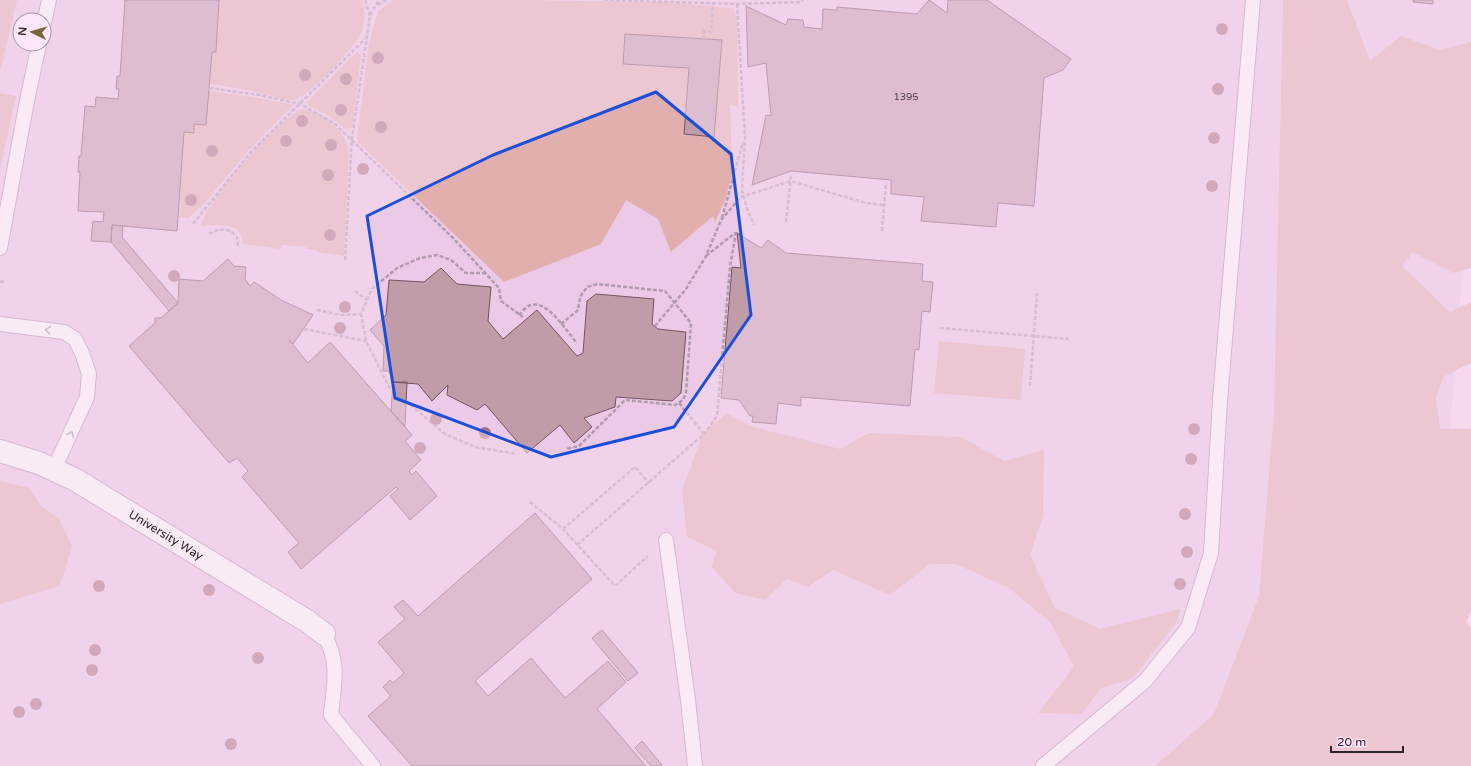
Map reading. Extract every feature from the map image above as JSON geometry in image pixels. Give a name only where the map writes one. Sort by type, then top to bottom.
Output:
[{"type":"street","name":"University Way","points":[[0,451],[54,469],[102,496],[307,621],[324,634]]},
{"type":"lane","points":[[46,12],[49,0]]},
{"type":"lane","points":[[1043,766],[1145,681],[1188,628],[1210,553],[1220,392],[1253,0]]},
{"type":"lane","points":[[0,248],[37,52]]},
{"type":"lane","points":[[0,324],[64,332],[75,339],[84,360],[89,374],[87,397],[54,469]]},
{"type":"lane","points":[[666,540],[688,700],[695,766]]},
{"type":"lane","points":[[324,634],[332,649],[335,673],[331,715],[373,766]]},
{"type":"path","points":[[365,0],[370,16]]},
{"type":"path","points":[[345,260],[352,138],[370,16],[379,0]]},
{"type":"path","points":[[377,5],[386,0]]},
{"type":"path","points":[[604,0],[737,4],[800,2],[803,0]]},
{"type":"path","points":[[704,39],[704,31],[711,32],[713,3]]},
{"type":"path","points":[[737,4],[745,138],[742,190],[754,225]]},
{"type":"path","points":[[193,224],[250,153],[366,38]]},
{"type":"path","points":[[209,88],[260,95],[300,104],[334,123],[352,138],[366,155],[453,238],[487,273],[499,288],[502,301],[523,317]]},
{"type":"path","points":[[655,326],[674,304],[706,256],[721,220],[745,138]]},
{"type":"path","points":[[786,222],[792,175]]},
{"type":"path","points":[[721,220],[741,197],[791,181],[866,203],[883,205]]},
{"type":"path","points":[[882,232],[886,182]]},
{"type":"path","points":[[209,234],[220,229],[228,230],[237,237],[238,246]]},
{"type":"path","points":[[577,545],[704,434],[717,416],[730,267],[736,232],[706,256]]},
{"type":"path","points":[[487,273],[466,273],[451,260],[437,255],[420,258],[397,268],[372,289],[361,314],[366,341],[389,387],[445,434],[474,447],[517,454]]},
{"type":"path","points":[[0,282],[6,281]]},
{"type":"path","points":[[561,324],[578,310],[580,297],[587,287],[597,284],[665,291],[674,304],[691,323],[686,392],[683,400],[675,405],[625,400],[579,446],[566,449]]},
{"type":"path","points":[[355,291],[367,300]]},
{"type":"path","points":[[1030,386],[1037,293]]},
{"type":"path","points":[[519,315],[529,305],[538,304],[547,308],[577,343]]},
{"type":"path","points":[[317,310],[341,315],[361,314]]},
{"type":"path","points":[[940,328],[1069,339]]},
{"type":"path","points":[[304,329],[366,341]]},
{"type":"path","points":[[679,403],[704,434]]},
{"type":"path","points":[[563,529],[635,467],[649,483]]},
{"type":"path","points":[[530,502],[563,529],[615,586],[666,540]]},
{"type":"highlighted area","points":[[656,92],[731,154],[751,315],[674,427],[551,457],[395,398],[367,216],[493,155]]},
{"type":"shaded area","points":[[0,0],[1471,0],[1471,155],[1424,766],[0,766]]},
{"type":"shaded area","points":[[0,0],[17,0],[14,12],[12,12],[12,21],[0,73]]},
{"type":"shaded area","points":[[219,0],[362,0],[364,21],[361,33],[357,40],[341,60],[319,82],[300,97],[293,100],[285,99],[248,90],[209,84],[212,52],[216,52]]},
{"type":"shaded area","points":[[394,0],[528,0],[678,3],[733,8],[737,19],[738,107],[730,105],[732,175],[725,200],[715,222],[713,216],[671,252],[658,219],[626,200],[601,244],[504,282],[359,143],[357,138],[369,44],[378,11]],"holes":[[[625,34],[722,40],[714,137],[684,134],[689,68],[623,64]]]},
{"type":"shaded area","points":[[1283,0],[1347,0],[1370,61],[1401,36],[1440,50],[1471,42],[1471,268],[1453,273],[1413,252],[1402,266],[1450,312],[1471,302],[1471,363],[1443,377],[1436,398],[1440,429],[1471,429],[1471,610],[1466,622],[1471,628],[1471,766],[1155,766],[1214,714],[1259,596],[1274,412]]},
{"type":"shaded area","points":[[357,52],[361,55],[352,128],[346,130],[329,116],[308,105],[307,102]]},
{"type":"shaded area","points":[[209,91],[260,98],[293,105],[248,151],[204,204],[188,218],[179,217],[184,132],[194,133],[194,124],[206,124]]},
{"type":"shaded area","points":[[0,93],[16,96],[0,170]]},
{"type":"shaded area","points":[[299,110],[315,112],[331,122],[344,137],[347,144],[349,152],[344,256],[317,252],[317,250],[306,249],[306,247],[282,245],[281,249],[243,244],[239,231],[234,228],[221,225],[201,226],[206,214],[216,198],[243,163],[274,131]]},
{"type":"shaded area","points":[[939,341],[1025,349],[1021,400],[934,393]]},
{"type":"shaded area","points":[[727,413],[750,426],[840,449],[869,433],[961,437],[1004,461],[1044,450],[1043,516],[1030,555],[1055,608],[1100,629],[1180,609],[1176,623],[1132,679],[1101,688],[1082,714],[1038,713],[1074,667],[1051,623],[1009,588],[956,564],[930,564],[890,595],[833,570],[808,587],[787,579],[765,600],[735,593],[712,567],[716,551],[687,537],[682,490],[703,433]]},
{"type":"shaded area","points":[[0,481],[29,488],[42,507],[59,518],[72,546],[60,586],[0,604]]},
{"type":"building","points":[[125,0],[219,0],[216,52],[212,52],[206,125],[194,124],[194,133],[184,132],[177,231],[112,225],[111,242],[91,241],[93,221],[103,222],[104,212],[78,211],[80,172],[78,172],[79,156],[81,156],[85,106],[95,107],[96,97],[118,99],[119,89],[116,89],[117,76],[120,76]]},
{"type":"building","points":[[929,0],[947,13],[948,0],[987,0],[1071,59],[1063,70],[1044,78],[1034,206],[998,203],[996,227],[921,221],[924,197],[891,194],[891,180],[791,171],[752,185],[766,115],[771,116],[766,63],[748,67],[746,6],[786,25],[788,19],[803,20],[804,27],[822,29],[823,9],[837,10],[837,7],[917,14]]},
{"type":"building","points":[[1413,0],[1433,0],[1433,4],[1413,2]]},
{"type":"building","points":[[625,34],[722,40],[714,137],[684,134],[689,68],[623,64]]},
{"type":"building","points":[[112,225],[123,226],[122,237],[178,303],[169,311],[111,242]]},
{"type":"building","points":[[737,233],[761,248],[768,240],[786,253],[923,264],[922,281],[933,282],[930,312],[922,311],[919,350],[915,349],[910,406],[801,397],[801,406],[778,403],[776,424],[752,422],[753,416],[750,416],[739,400],[721,398],[732,267],[741,268]]},
{"type":"building","points":[[228,259],[234,266],[246,267],[245,279],[250,286],[254,282],[281,300],[313,315],[293,344],[289,340],[308,363],[330,342],[412,435],[405,441],[421,460],[409,471],[412,475],[416,471],[437,496],[410,520],[390,496],[398,489],[396,487],[301,569],[288,552],[299,543],[242,477],[248,471],[237,458],[229,463],[129,346],[155,323],[155,318],[161,318],[178,303],[179,279],[203,281]]},
{"type":"building","points":[[441,268],[457,284],[491,287],[488,321],[503,339],[537,310],[577,356],[583,353],[587,301],[596,294],[654,299],[652,324],[658,329],[686,332],[681,393],[672,401],[616,397],[615,407],[584,418],[592,427],[574,443],[560,425],[527,453],[485,404],[477,410],[447,395],[448,385],[432,401],[418,384],[392,382],[393,377],[388,371],[383,371],[384,346],[370,330],[386,315],[389,280],[424,282]]},
{"type":"building","points":[[393,382],[407,382],[405,426],[391,411]]},
{"type":"building","points":[[535,513],[592,579],[475,681],[488,696],[531,658],[565,698],[608,661],[626,682],[597,709],[646,766],[412,766],[368,716],[391,696],[383,687],[390,680],[393,683],[404,673],[378,642],[405,619],[394,607],[403,600],[418,616]]},
{"type":"building","points":[[602,630],[638,673],[628,681],[592,638]]},
{"type":"building","points":[[642,741],[662,765],[661,766],[651,766],[635,748]]}]
